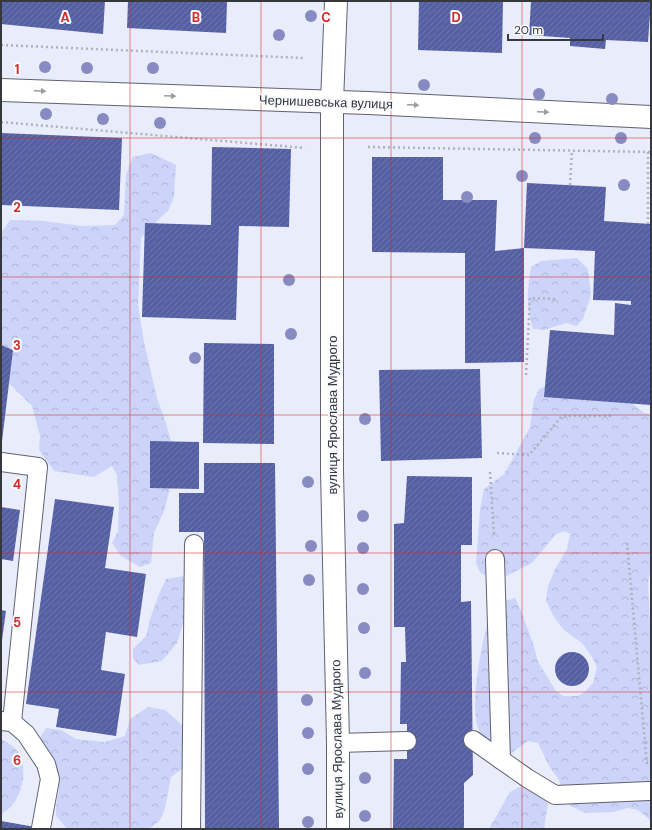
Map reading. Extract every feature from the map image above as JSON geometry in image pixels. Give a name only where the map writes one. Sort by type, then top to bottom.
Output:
[{"type":"street","name":"вулиця Ярослава Мудрого","points":[[336,1],[332,102],[332,471],[338,743],[338,829]]},
{"type":"street","name":"Чернишевська вулиця","points":[[1,90],[332,102],[651,117]]},
{"type":"lane","points":[[1,462],[38,467],[6,721],[26,734],[46,764],[50,779],[41,828]]},
{"type":"lane","points":[[190,829],[194,544]]},
{"type":"lane","points":[[496,559],[501,760]]},
{"type":"lane","points":[[473,740],[527,778],[555,795],[650,791]]},
{"type":"lane","points":[[338,743],[407,741]]},
{"type":"path","points":[[1,45],[302,58]]},
{"type":"path","points":[[1,122],[307,148]]},
{"type":"path","points":[[368,147],[650,152],[648,224]]},
{"type":"path","points":[[570,185],[572,151]]},
{"type":"path","points":[[526,375],[530,298],[555,299]]},
{"type":"path","points":[[497,453],[530,456],[562,416],[611,416]]},
{"type":"path","points":[[490,472],[496,559]]},
{"type":"path","points":[[627,543],[650,791]]},
{"type":"green space","points":[[151,153],[176,165],[174,197],[168,211],[141,238],[138,305],[144,342],[157,398],[177,462],[164,511],[154,533],[151,563],[140,567],[121,556],[112,543],[118,531],[119,503],[117,475],[112,466],[94,477],[54,471],[39,450],[40,436],[32,406],[12,386],[1,379],[1,233],[10,220],[44,221],[82,226],[115,225],[124,215],[126,175],[133,157]]},
{"type":"green space","points":[[577,258],[588,269],[591,295],[583,319],[577,326],[566,323],[544,330],[533,329],[529,312],[528,298],[531,267],[541,261]]},
{"type":"green space","points":[[559,382],[627,399],[644,413],[651,414],[651,568],[648,582],[651,643],[651,821],[638,810],[628,808],[613,812],[585,813],[567,804],[559,780],[549,766],[538,743],[528,741],[510,754],[485,739],[477,726],[475,710],[478,672],[485,633],[493,605],[515,598],[533,643],[538,662],[556,691],[563,696],[578,696],[586,691],[593,683],[597,667],[582,643],[564,630],[554,617],[546,601],[548,586],[555,569],[567,549],[570,534],[565,531],[556,534],[532,563],[504,577],[484,575],[480,572],[476,563],[480,509],[484,489],[504,474],[511,462],[530,427],[534,400],[539,389]]},
{"type":"green space","points":[[184,576],[188,587],[186,614],[177,643],[162,661],[139,665],[133,658],[133,649],[146,636],[150,619],[166,579]]},
{"type":"green space","points":[[148,707],[165,710],[191,733],[183,768],[171,777],[165,808],[160,820],[149,829],[67,829],[56,816],[59,788],[58,776],[38,741],[46,728],[61,730],[76,739],[105,742],[125,736],[130,719]]},
{"type":"green space","points":[[1,739],[17,750],[22,759],[23,777],[22,786],[14,803],[1,814]]},
{"type":"green space","points":[[524,785],[537,790],[548,804],[544,829],[489,829],[510,792]]},
{"type":"building","points":[[1,1],[105,1],[103,34],[1,24]]},
{"type":"building","points":[[128,1],[227,1],[226,33],[127,28]]},
{"type":"building","points":[[419,1],[503,1],[502,53],[418,50]]},
{"type":"building","points":[[531,1],[651,1],[648,42],[606,40],[605,49],[570,46],[570,38],[529,35]]},
{"type":"building","points":[[1,133],[122,138],[119,210],[1,205]]},
{"type":"building","points":[[212,147],[291,149],[289,227],[239,226],[236,320],[142,317],[145,223],[211,225]]},
{"type":"building","points":[[372,157],[443,157],[443,200],[497,200],[495,251],[524,248],[524,362],[465,363],[465,253],[372,252]]},
{"type":"building","points":[[527,183],[606,187],[604,221],[651,224],[651,405],[544,397],[550,330],[614,335],[615,303],[631,305],[631,301],[593,300],[595,251],[524,248]]},
{"type":"building","points":[[204,343],[274,344],[274,444],[203,443]]},
{"type":"building","points":[[1,345],[13,350],[2,441],[1,441]]},
{"type":"building","points":[[480,369],[482,458],[381,461],[379,370]]},
{"type":"building","points":[[150,441],[199,442],[199,489],[150,488]]},
{"type":"building","points":[[204,463],[275,463],[279,829],[205,829],[204,532],[179,532],[179,493],[204,493]]},
{"type":"building","points":[[407,476],[472,477],[472,545],[461,545],[461,602],[471,601],[473,775],[464,783],[464,829],[393,829],[394,759],[407,759],[407,724],[400,724],[401,662],[406,662],[405,627],[394,627],[394,524],[404,523]]},
{"type":"building","points":[[55,499],[114,507],[105,568],[146,574],[137,637],[106,632],[101,670],[125,674],[116,736],[56,727],[59,709],[26,704]]},
{"type":"building","points":[[1,507],[20,510],[13,561],[1,559]]},
{"type":"building","points":[[1,610],[6,611],[2,640],[1,640]]},
{"type":"building","points":[[569,652],[575,652],[584,657],[588,663],[588,675],[584,681],[575,686],[569,686],[560,681],[555,672],[555,666],[560,657]]},
{"type":"building","points":[[1,821],[41,828],[41,829],[1,829]]}]
